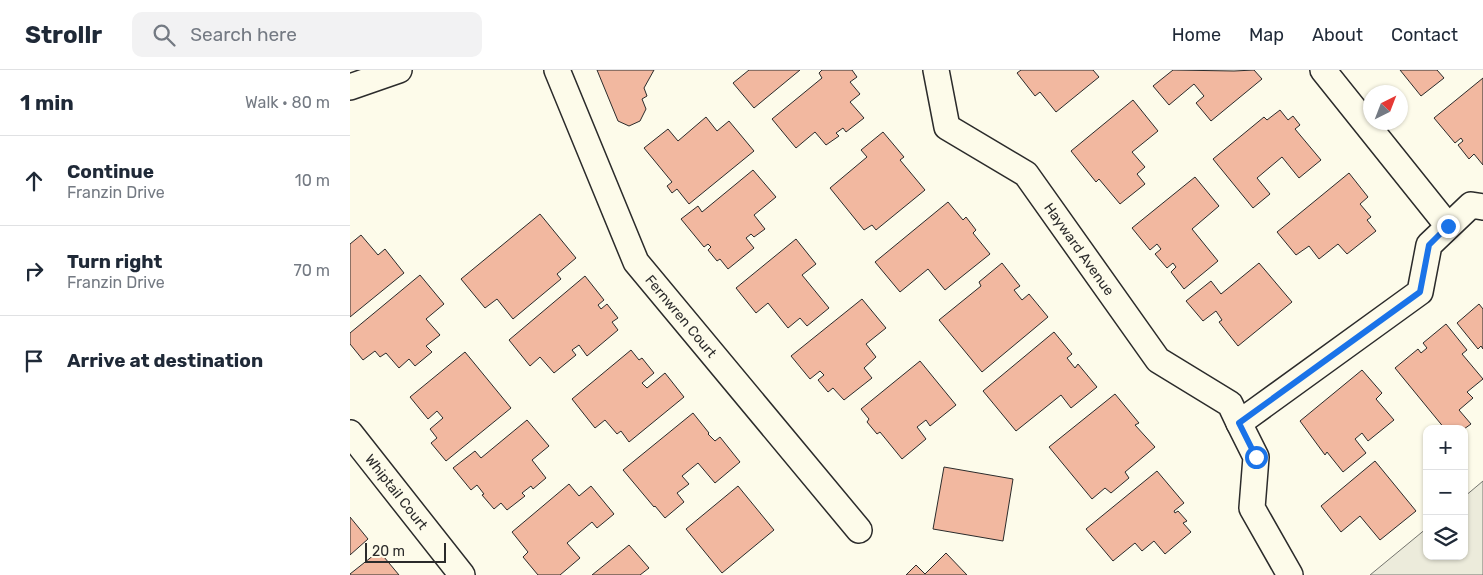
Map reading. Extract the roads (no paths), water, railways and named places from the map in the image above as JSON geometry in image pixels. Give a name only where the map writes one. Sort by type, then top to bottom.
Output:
[{"type":"street","points":[[350,87],[399,70]]},
{"type":"street","name":"Fernwren Court","points":[[557,70],[636,262],[859,530]]},
{"type":"street","name":"Hayward Avenue","points":[[936,70],[947,127],[1026,174],[1158,360],[1230,404],[1256,457],[1252,508],[1290,575]]},
{"type":"street","points":[[1323,70],[1448,226]]},
{"type":"street","points":[[1239,423],[1420,292],[1429,245],[1470,205],[1483,207]]},
{"type":"street","name":"Whiptail Court","points":[[350,433],[462,575]]}]
